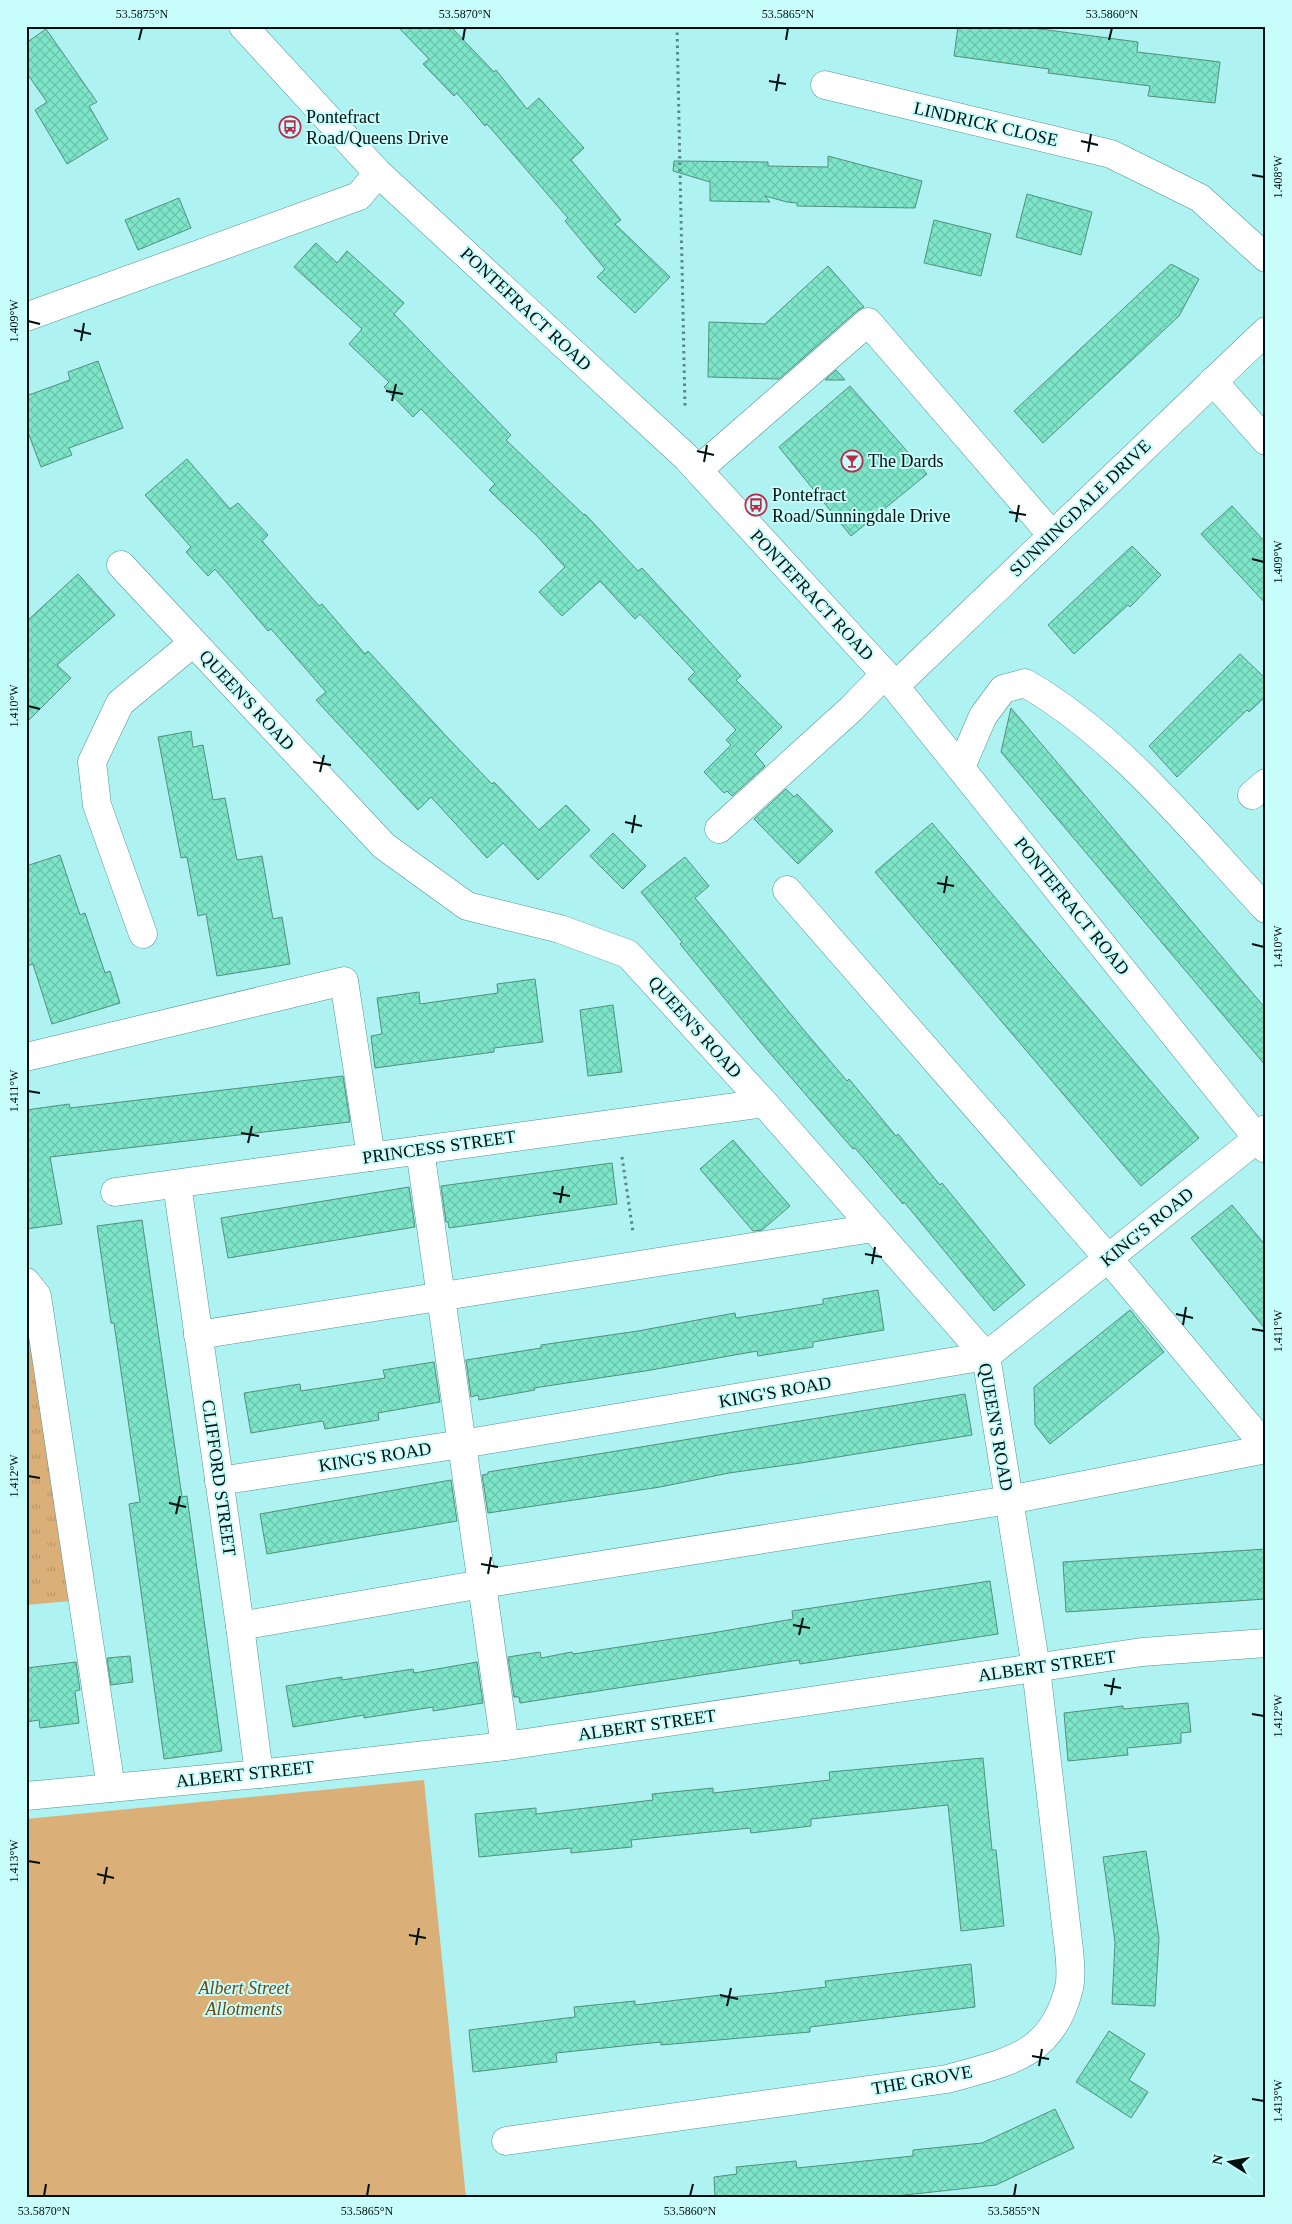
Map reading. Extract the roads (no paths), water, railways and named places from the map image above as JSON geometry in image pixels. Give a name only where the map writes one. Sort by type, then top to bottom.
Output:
[{"type":"street","name":"PONTEFRACT ROAD","points":[[243,26],[378,173],[692,463],[890,680],[1263,1138]]},
{"type":"street","name":"LINDRICK CLOSE","points":[[824,85],[1111,154],[1200,198],[1266,258]]},
{"type":"street","points":[[26,317],[359,196],[378,173]]},
{"type":"street","points":[[692,463],[868,322],[1052,536]]},
{"type":"street","name":"SUNNINGDALE DRIVE","points":[[719,829],[851,708],[890,680],[1052,536],[1266,331]]},
{"type":"street","points":[[1213,381],[1266,441]]},
{"type":"street","name":"QUEEN'S ROAD","points":[[121,565],[384,846],[467,906],[560,929],[628,954],[764,1102],[986,1356],[1036,1668]]},
{"type":"street","points":[[143,934],[97,805],[92,762],[120,703],[193,643]]},
{"type":"street","points":[[961,767],[983,716],[1003,689],[1025,683],[1055,700],[1131,766],[1266,909]]},
{"type":"street","points":[[240,1626],[482,1584],[1009,1500],[1266,1448],[1108,1258],[787,890]]},
{"type":"street","points":[[26,1056],[344,981],[371,1157]]},
{"type":"street","name":"PRINCESS STREET","points":[[114,1192],[764,1102]]},
{"type":"street","name":"KING'S ROAD","points":[[220,1481],[462,1444],[986,1356],[1108,1258],[1263,1138]]},
{"type":"street","points":[[420,1150],[505,1746]]},
{"type":"street","name":"CLIFFORD STREET","points":[[177,1184],[220,1481],[259,1774]]},
{"type":"street","points":[[198,1335],[873,1228]]},
{"type":"street","points":[[26,1282],[37,1296],[111,1788]]},
{"type":"street","name":"ALBERT STREET","points":[[26,1796],[259,1774],[505,1746],[1142,1652],[1266,1643]]},
{"type":"street","name":"THE GROVE","points":[[506,2141],[947,2079],[1005,2063],[1033,2050],[1056,2024],[1070,1986],[1069,1950],[1036,1668]]},
{"type":"place","name":"Pontefract Road/Queens Drive","points":[[290,127]]},
{"type":"place","name":"The Dards","points":[[852,461]]},
{"type":"place","name":"Pontefract Road/Sunningdale Drive","points":[[756,505]]},
{"type":"park label","name":"Albert Street Allotments","points":[[244,1998]]}]
